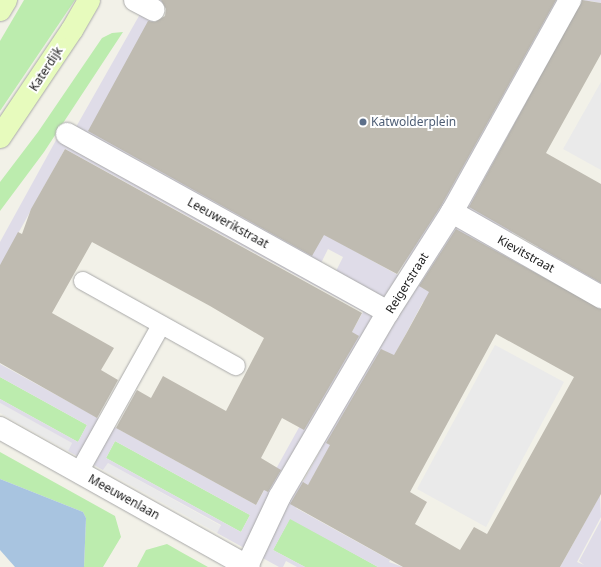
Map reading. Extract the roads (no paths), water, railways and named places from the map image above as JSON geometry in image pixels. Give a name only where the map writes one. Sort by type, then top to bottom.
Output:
[{"type":"main road","points":[[0,10],[6,0]]},
{"type":"main road","name":"Katerdijk","points":[[0,137],[72,30],[89,0]]},
{"type":"street","name":"Reigerstraat","points":[[248,566],[280,496],[388,312],[452,212],[570,0]]},
{"type":"street","name":"Leeuwerikstraat","points":[[67,134],[388,312]]},
{"type":"street","name":"Kievitstraat","points":[[452,212],[601,296]]},
{"type":"street","name":"Meeuwenlaan","points":[[0,428],[248,566]]},
{"type":"lane","points":[[83,281],[236,366]]},
{"type":"lane","points":[[79,472],[161,324]]},
{"type":"water","points":[[0,479],[83,512],[86,518],[84,567],[15,567],[0,550]]},
{"type":"place","name":"Katwolderplein","points":[[363,122]]}]
